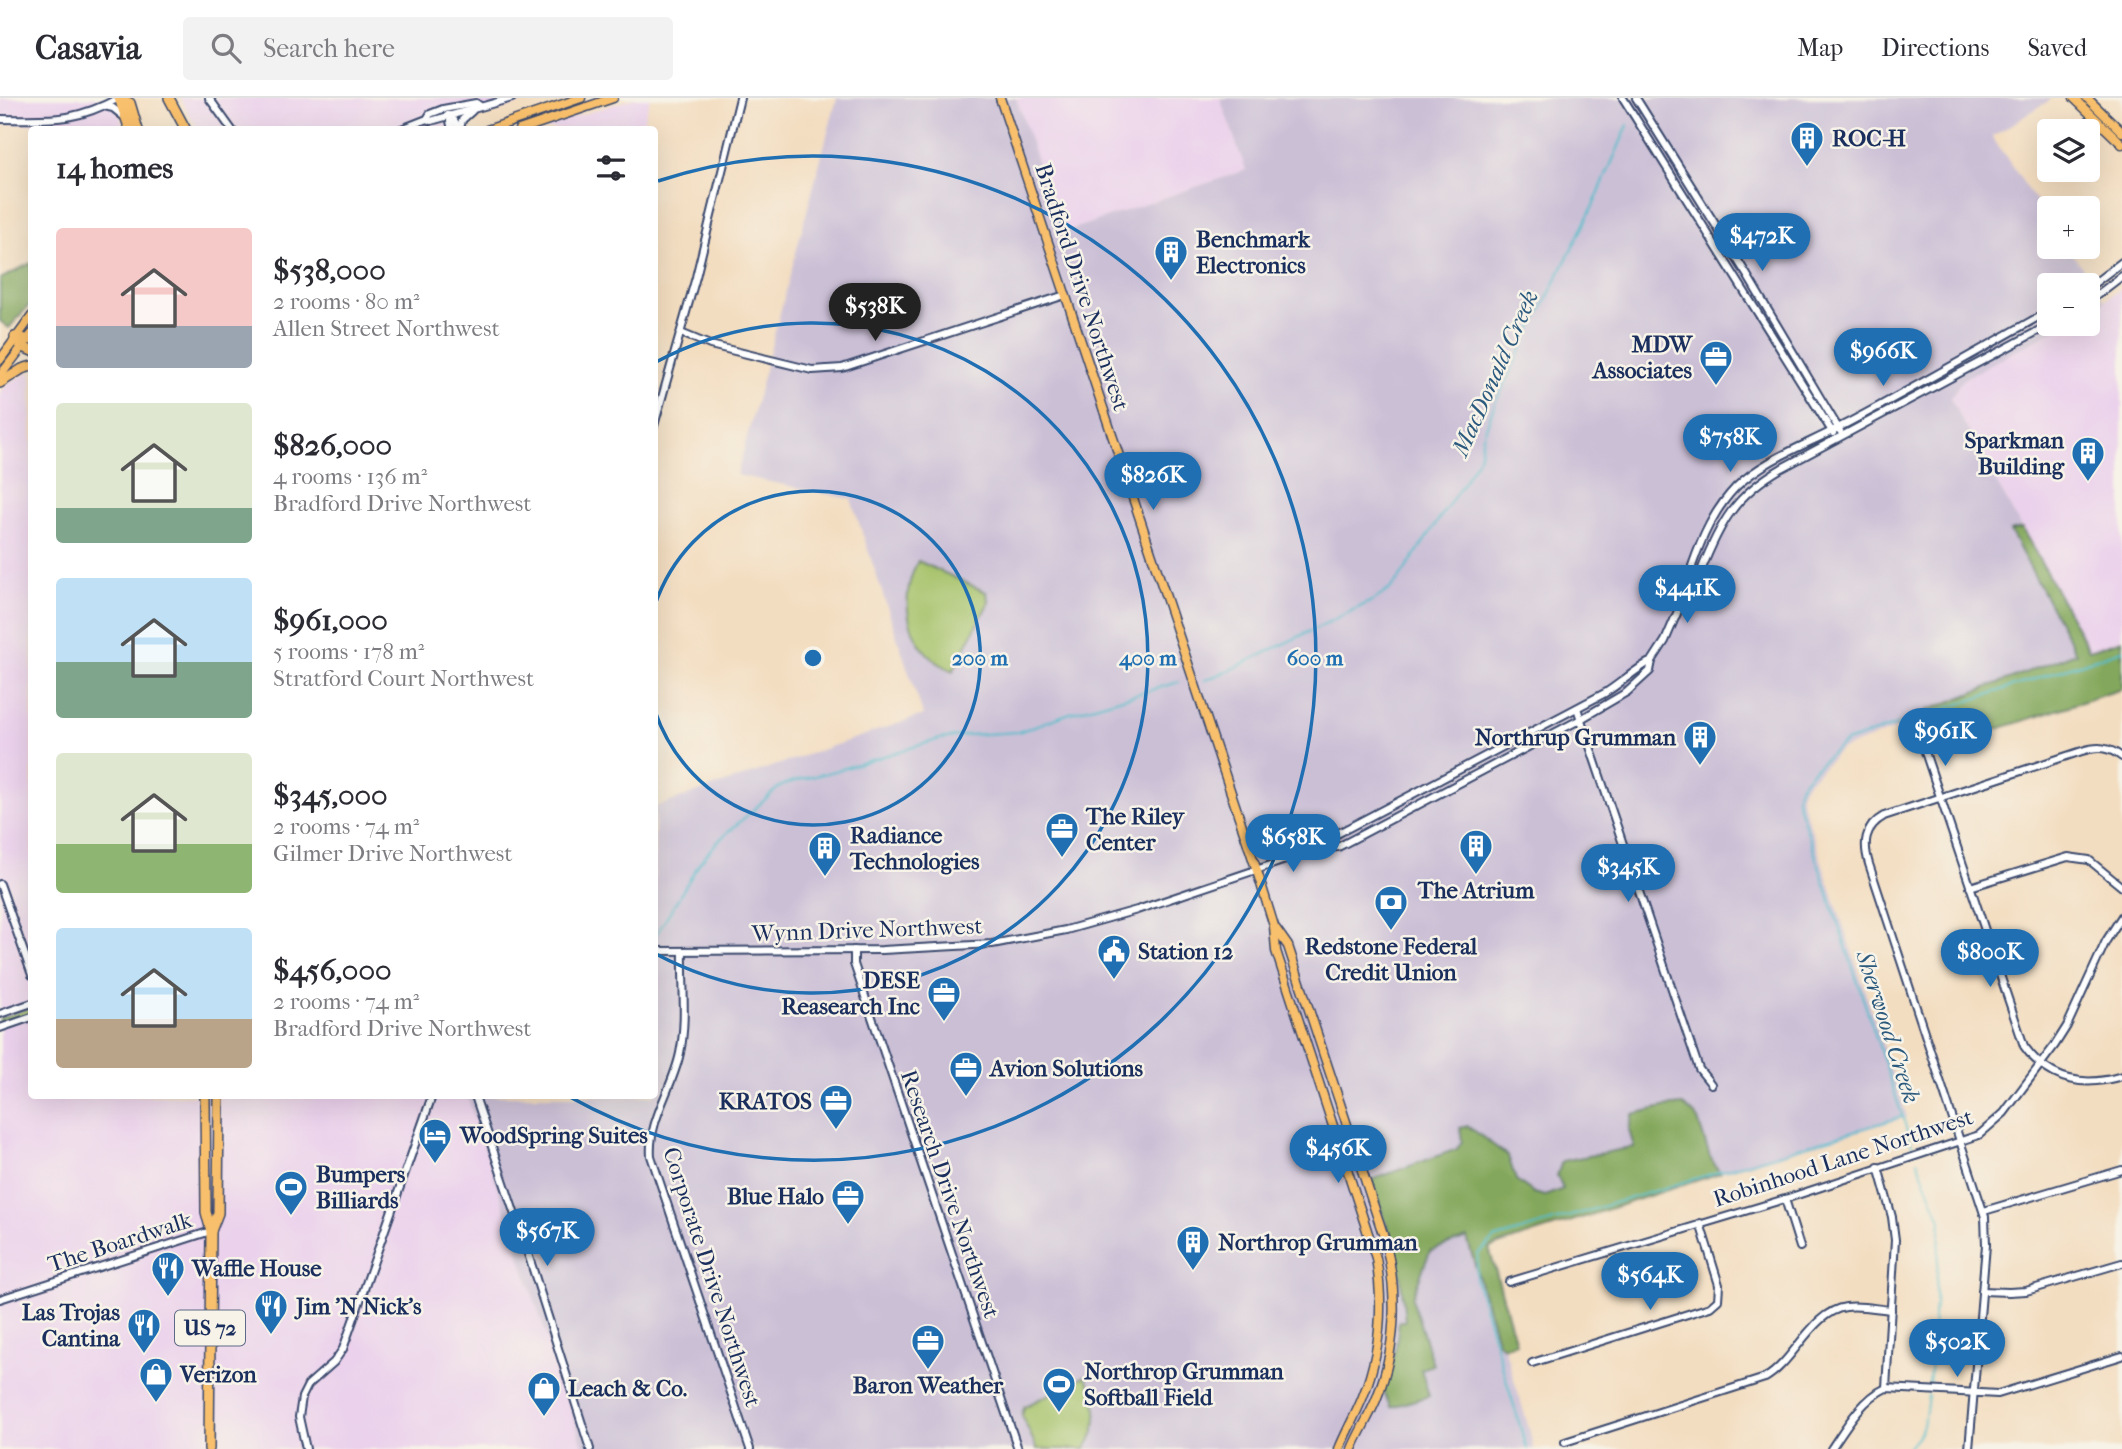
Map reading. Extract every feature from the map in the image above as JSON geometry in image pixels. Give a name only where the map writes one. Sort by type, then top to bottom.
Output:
[{"type":"highway","points":[[119,98],[128,125]]},
{"type":"highway","points":[[119,98],[130,103],[137,126]]},
{"type":"highway","points":[[134,98],[144,126]]},
{"type":"highway","points":[[169,98],[184,126]]},
{"type":"highway","points":[[15,337],[28,340]]},
{"type":"highway","points":[[0,383],[28,367]]},
{"type":"highway","name":"US 72","points":[[205,1099],[206,1212],[211,1231],[209,1449]]},
{"type":"highway","name":"US 72","points":[[211,1231],[218,1213],[219,1099]]},
{"type":"main road","points":[[499,126],[581,98]]},
{"type":"main road","points":[[531,126],[613,98]]},
{"type":"main road","name":"Bradford Drive Northwest","points":[[1000,98],[1257,871],[1274,926],[1276,951],[1372,1240],[1380,1284],[1380,1328],[1373,1366],[1362,1401],[1339,1449]]},
{"type":"main road","points":[[2074,98],[2122,145]]},
{"type":"main road","points":[[2087,98],[2122,132]]},
{"type":"main road","points":[[0,360],[28,321]]},
{"type":"main road","points":[[0,376],[28,340]]},
{"type":"main road","name":"Bradford Drive Northwest","points":[[1274,926],[1288,946],[1385,1240],[1391,1269],[1394,1317],[1388,1361],[1374,1403],[1352,1449]]},
{"type":"street","points":[[0,119],[66,118],[85,114],[119,98]]},
{"type":"street","points":[[209,98],[229,126]]},
{"type":"street","points":[[427,119],[431,121],[512,98]]},
{"type":"street","points":[[658,412],[681,333],[740,98]]},
{"type":"street","points":[[1623,98],[1831,432],[1841,437]]},
{"type":"street","points":[[1636,98],[1840,427],[1841,437]]},
{"type":"street","points":[[409,126],[440,110],[476,103],[480,106]]},
{"type":"street","points":[[104,106],[113,108],[128,125]]},
{"type":"street","points":[[450,116],[459,106]]},
{"type":"street","points":[[440,110],[450,116],[458,126]]},
{"type":"street","points":[[461,126],[462,120],[472,110]]},
{"type":"street","points":[[450,116],[451,126]]},
{"type":"street","points":[[2100,279],[2122,262]]},
{"type":"street","points":[[2100,293],[2122,276]]},
{"type":"street","points":[[681,333],[710,345],[813,370],[842,368],[1065,295]]},
{"type":"street","name":"Wynn Drive Northwest","points":[[1694,574],[1692,566],[1713,516],[1737,486],[1759,469],[2037,319]]},
{"type":"street","name":"Wynn Drive Northwest","points":[[658,951],[959,947],[1030,938],[1137,910],[1318,849],[1338,847],[1627,692],[1650,671],[1652,661],[1665,641],[1694,574],[1701,570],[1727,514],[1754,486],[1782,468],[2037,331]]},
{"type":"street","name":"Wynn Drive Northwest","points":[[1318,849],[1333,836],[1577,708],[1621,683],[1644,664],[1652,661]]},
{"type":"street","points":[[1577,708],[1699,1069],[1711,1084]]},
{"type":"street","points":[[1923,746],[2021,1040],[2041,1064],[2062,1077],[2081,1082],[2101,1082],[2122,1076]]},
{"type":"street","points":[[1969,1449],[1986,1245],[1984,1211],[1865,849],[1867,835],[1877,820],[1888,815],[2092,748],[2109,749],[2122,757]]},
{"type":"street","points":[[1970,887],[2068,857],[2089,860],[2122,887]]},
{"type":"street","points":[[0,884],[28,964]]},
{"type":"street","name":"Robinhood Lane Northwest","points":[[1509,1282],[1785,1199],[1979,1135],[2010,1106],[2067,1026],[2106,941],[2122,916]]},
{"type":"street","name":"Research Drive Northwest","points":[[854,950],[853,964],[1018,1449]]},
{"type":"street","name":"Corporate Drive Northwest","points":[[683,951],[682,1041],[676,1070],[654,1126],[651,1156],[750,1449]]},
{"type":"street","points":[[0,1014],[28,1004]]},
{"type":"street","points":[[0,1028],[28,1018]]},
{"type":"street","points":[[306,1449],[299,1417],[302,1397],[308,1385],[334,1362],[343,1349],[431,1099]]},
{"type":"street","points":[[476,1099],[590,1449]]},
{"type":"street","points":[[1878,1167],[1895,1233],[1886,1388]]},
{"type":"street","points":[[1984,1211],[2122,1170]]},
{"type":"street","points":[[1785,1199],[1800,1247]]},
{"type":"street","points":[[1532,1363],[1710,1307],[1718,1300],[1718,1285],[1700,1223]]},
{"type":"street","name":"The Boardwalk","points":[[0,1299],[211,1231]]},
{"type":"street","points":[[1982,1291],[2026,1291],[2122,1263]]},
{"type":"street","points":[[1565,1442],[1765,1378],[1777,1371],[1829,1313],[1844,1307],[1891,1310]]},
{"type":"street","points":[[1831,1449],[1859,1410],[1886,1388],[1998,1394],[2122,1356]]},
{"type":"shaded area","points":[[0,98],[115,98],[123,126],[59,126],[0,124]]},
{"type":"shaded area","points":[[180,98],[537,98],[453,126],[196,126]]},
{"type":"shaded area","points":[[635,98],[650,98],[642,126],[546,126]]},
{"type":"shaded area","points":[[837,98],[1016,98],[1061,233],[1246,170],[1220,98],[2050,100],[1992,137],[2037,203],[2037,259],[2076,259],[2086,273],[2037,273],[2037,336],[2042,336],[1963,379],[1950,398],[2089,651],[1926,711],[1925,718],[1840,750],[1802,788],[1801,799],[1907,1117],[1720,1173],[1710,1157],[1697,1117],[1629,1130],[1634,1146],[1562,1161],[1563,1189],[1545,1196],[1534,1193],[1515,1180],[1508,1156],[1462,1141],[1457,1149],[1371,1180],[1399,1261],[1403,1295],[1405,1322],[1399,1321],[1396,1346],[1383,1392],[1391,1407],[1421,1369],[1433,1364],[1412,1298],[1430,1251],[1467,1238],[1497,1343],[1504,1347],[1533,1449],[584,1449],[468,1099],[658,1099],[658,806],[923,715],[851,499],[737,475]]},
{"type":"shaded area","points":[[1016,98],[1220,98],[1246,170],[1061,233]]},
{"type":"shaded area","points":[[2122,288],[2122,640],[2089,651],[1950,398],[1963,379],[2042,336],[2100,336],[2100,303]]},
{"type":"shaded area","points":[[28,373],[28,1099],[468,1099],[584,1449],[0,1449],[0,394],[8,383]]},
{"type":"green space","points":[[28,265],[28,306],[9,328],[0,321],[0,279]]},
{"type":"green space","points":[[2022,528],[2089,650],[2122,640],[2122,689],[1936,749],[1925,718],[1926,711],[2076,653],[2010,531]]},
{"type":"green space","points":[[918,561],[986,592],[989,602],[953,671],[926,652],[911,624],[908,593]]},
{"type":"green space","points":[[28,1009],[28,1016],[0,1025],[0,1018]]},
{"type":"green space","points":[[1683,1105],[1697,1117],[1710,1157],[1720,1173],[1489,1248],[1516,1343],[1504,1347],[1498,1343],[1467,1238],[1430,1251],[1412,1298],[1433,1365],[1421,1369],[1429,1396],[1391,1407],[1383,1392],[1396,1346],[1399,1321],[1405,1321],[1399,1261],[1371,1180],[1457,1149],[1462,1141],[1460,1128],[1468,1126],[1508,1156],[1516,1180],[1534,1193],[1545,1196],[1563,1189],[1557,1176],[1562,1161],[1634,1147],[1629,1130],[1633,1114]]},
{"type":"green space","name":"Northrop Grumman Softball Field","points":[[1085,1376],[1093,1394],[1096,1422],[1085,1449],[1037,1449],[1022,1416],[1024,1407]]},
{"type":"waterway","name":"MacDonald Creek","points":[[1205,680],[1374,600],[1399,579],[1479,457],[1483,436],[1495,403],[1593,206],[1628,125]]},
{"type":"waterway","name":"Sherwood Creek","points":[[1914,1151],[1799,808],[1798,790],[1812,771],[1846,742],[2122,650]]},
{"type":"waterway","name":"MacDonald Creek","points":[[658,932],[700,862],[717,842],[778,788],[788,783],[940,739],[1018,732],[1070,713],[1179,682]]},
{"type":"waterway","name":"Sherwood Creek","points":[[1527,1449],[1476,1279],[1478,1254],[1494,1239],[1901,1117]]},
{"type":"waterway","points":[[1917,1160],[1941,1220],[1929,1385]]},
{"type":"waterway","points":[[1907,1449],[1923,1425],[1928,1395]]},
{"type":"place","name":"ROC-H","points":[[1807,168]]},
{"type":"place","name":"Benchmark Electronics","points":[[1171,282]]},
{"type":"place","name":"MDW Associates","points":[[1716,387]]},
{"type":"place","name":"Sparkman Building","points":[[2088,483]]},
{"type":"place","name":"Northrup Grumman","points":[[1700,767]]},
{"type":"place","name":"The Riley Center","points":[[1062,859]]},
{"type":"place","name":"The Atrium","points":[[1476,876]]},
{"type":"place","name":"Radiance Technologies","points":[[825,878]]},
{"type":"place","name":"Redstone Federal Credit Union","points":[[1391,932]]},
{"type":"place","name":"Station 12","points":[[1114,981]]},
{"type":"place","name":"DESE Reasearch Inc","points":[[944,1023]]},
{"type":"place","name":"Avion Solutions","points":[[966,1098]]},
{"type":"place","name":"KRATOS","points":[[836,1131]]},
{"type":"place","name":"WoodSpring Suites","points":[[435,1165]]},
{"type":"place","name":"Bumpers Billiards","points":[[291,1217]]},
{"type":"place","name":"Blue Halo","points":[[848,1226]]},
{"type":"place","name":"Northrop Grumman","points":[[1193,1272]]},
{"type":"place","name":"Waffle House","points":[[168,1298]]},
{"type":"place","name":"Jim 'N Nick's","points":[[271,1336]]},
{"type":"place","name":"Las Trojas Cantina","points":[[144,1355]]},
{"type":"place","name":"Baron Weather","points":[[928,1371]]},
{"type":"place","name":"Verizon","points":[[156,1404]]},
{"type":"place","name":"Northrop Grumman Softball Field","points":[[1059,1414]]},
{"type":"place","name":"Leach & Co.","points":[[544,1418]]}]
